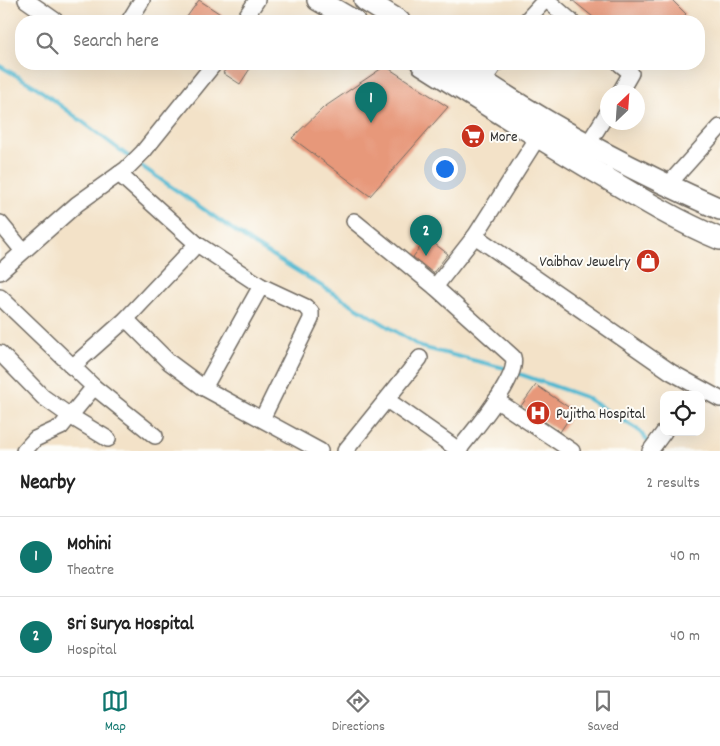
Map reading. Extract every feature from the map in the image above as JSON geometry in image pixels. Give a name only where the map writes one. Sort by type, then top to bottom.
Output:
[{"type":"main road","points":[[318,0],[344,15]]},
{"type":"main road","points":[[364,0],[389,15]]},
{"type":"main road","points":[[432,70],[538,137],[672,216],[720,240]]},
{"type":"main road","points":[[466,70],[496,91],[588,144],[667,186],[720,209]]},
{"type":"street","points":[[26,0],[47,15]]},
{"type":"street","points":[[133,15],[142,0]]},
{"type":"street","points":[[247,15],[257,0]]},
{"type":"street","points":[[532,15],[546,0],[564,15]]},
{"type":"street","points":[[0,272],[77,204],[122,172],[143,152],[209,70]]},
{"type":"street","points":[[483,82],[491,70]]},
{"type":"street","points":[[624,85],[632,73],[628,70]]},
{"type":"street","points":[[588,144],[600,125]]},
{"type":"street","points":[[667,186],[720,127]]},
{"type":"street","points":[[435,286],[475,236],[538,137]]},
{"type":"street","points":[[122,172],[197,244],[261,286],[306,307],[311,312],[311,319],[262,419]]},
{"type":"street","points":[[354,221],[435,286],[513,357],[513,368],[504,389],[459,451],[387,400]]},
{"type":"street","points":[[0,223],[23,251]]},
{"type":"street","points":[[475,236],[671,372],[694,391]]},
{"type":"street","points":[[72,367],[126,319],[197,244]]},
{"type":"street","points":[[204,388],[261,286]]},
{"type":"street","points":[[0,296],[94,387],[155,436]]},
{"type":"street","points":[[126,319],[169,362],[204,388],[320,451]]},
{"type":"street","points":[[0,353],[43,397],[108,439]]},
{"type":"street","points":[[344,451],[420,358]]},
{"type":"street","points":[[24,451],[35,439],[61,427],[94,387]]},
{"type":"street","points":[[705,394],[720,399]]},
{"type":"street","points":[[496,400],[572,451]]},
{"type":"street","points":[[650,451],[661,436]]},
{"type":"building","points":[[199,0],[222,15],[188,15]]},
{"type":"building","points":[[572,0],[672,0],[686,14],[685,15],[591,15]]},
{"type":"building","points":[[225,70],[249,70],[240,84],[223,73]]},
{"type":"building","points":[[379,70],[391,70],[448,107],[370,196],[292,138],[323,108]]},
{"type":"building","points":[[427,238],[448,254],[433,273],[413,257]]},
{"type":"building","points":[[536,385],[574,411],[560,432],[521,406]]},
{"type":"waterway","points":[[0,66],[36,87],[132,159]]},
{"type":"waterway","points":[[137,163],[255,245],[421,347],[508,369]]},
{"type":"waterway","points":[[514,372],[585,397],[637,429],[650,443]]},
{"type":"place","name":"Mohini","points":[[371,123]]},
{"type":"place","name":"More","points":[[473,136]]},
{"type":"place","name":"Sri Surya Hospital","points":[[426,256]]},
{"type":"place","name":"Vaibhav Jewelry","points":[[648,261]]},
{"type":"place","name":"Pujitha Hospital","points":[[538,413]]}]
